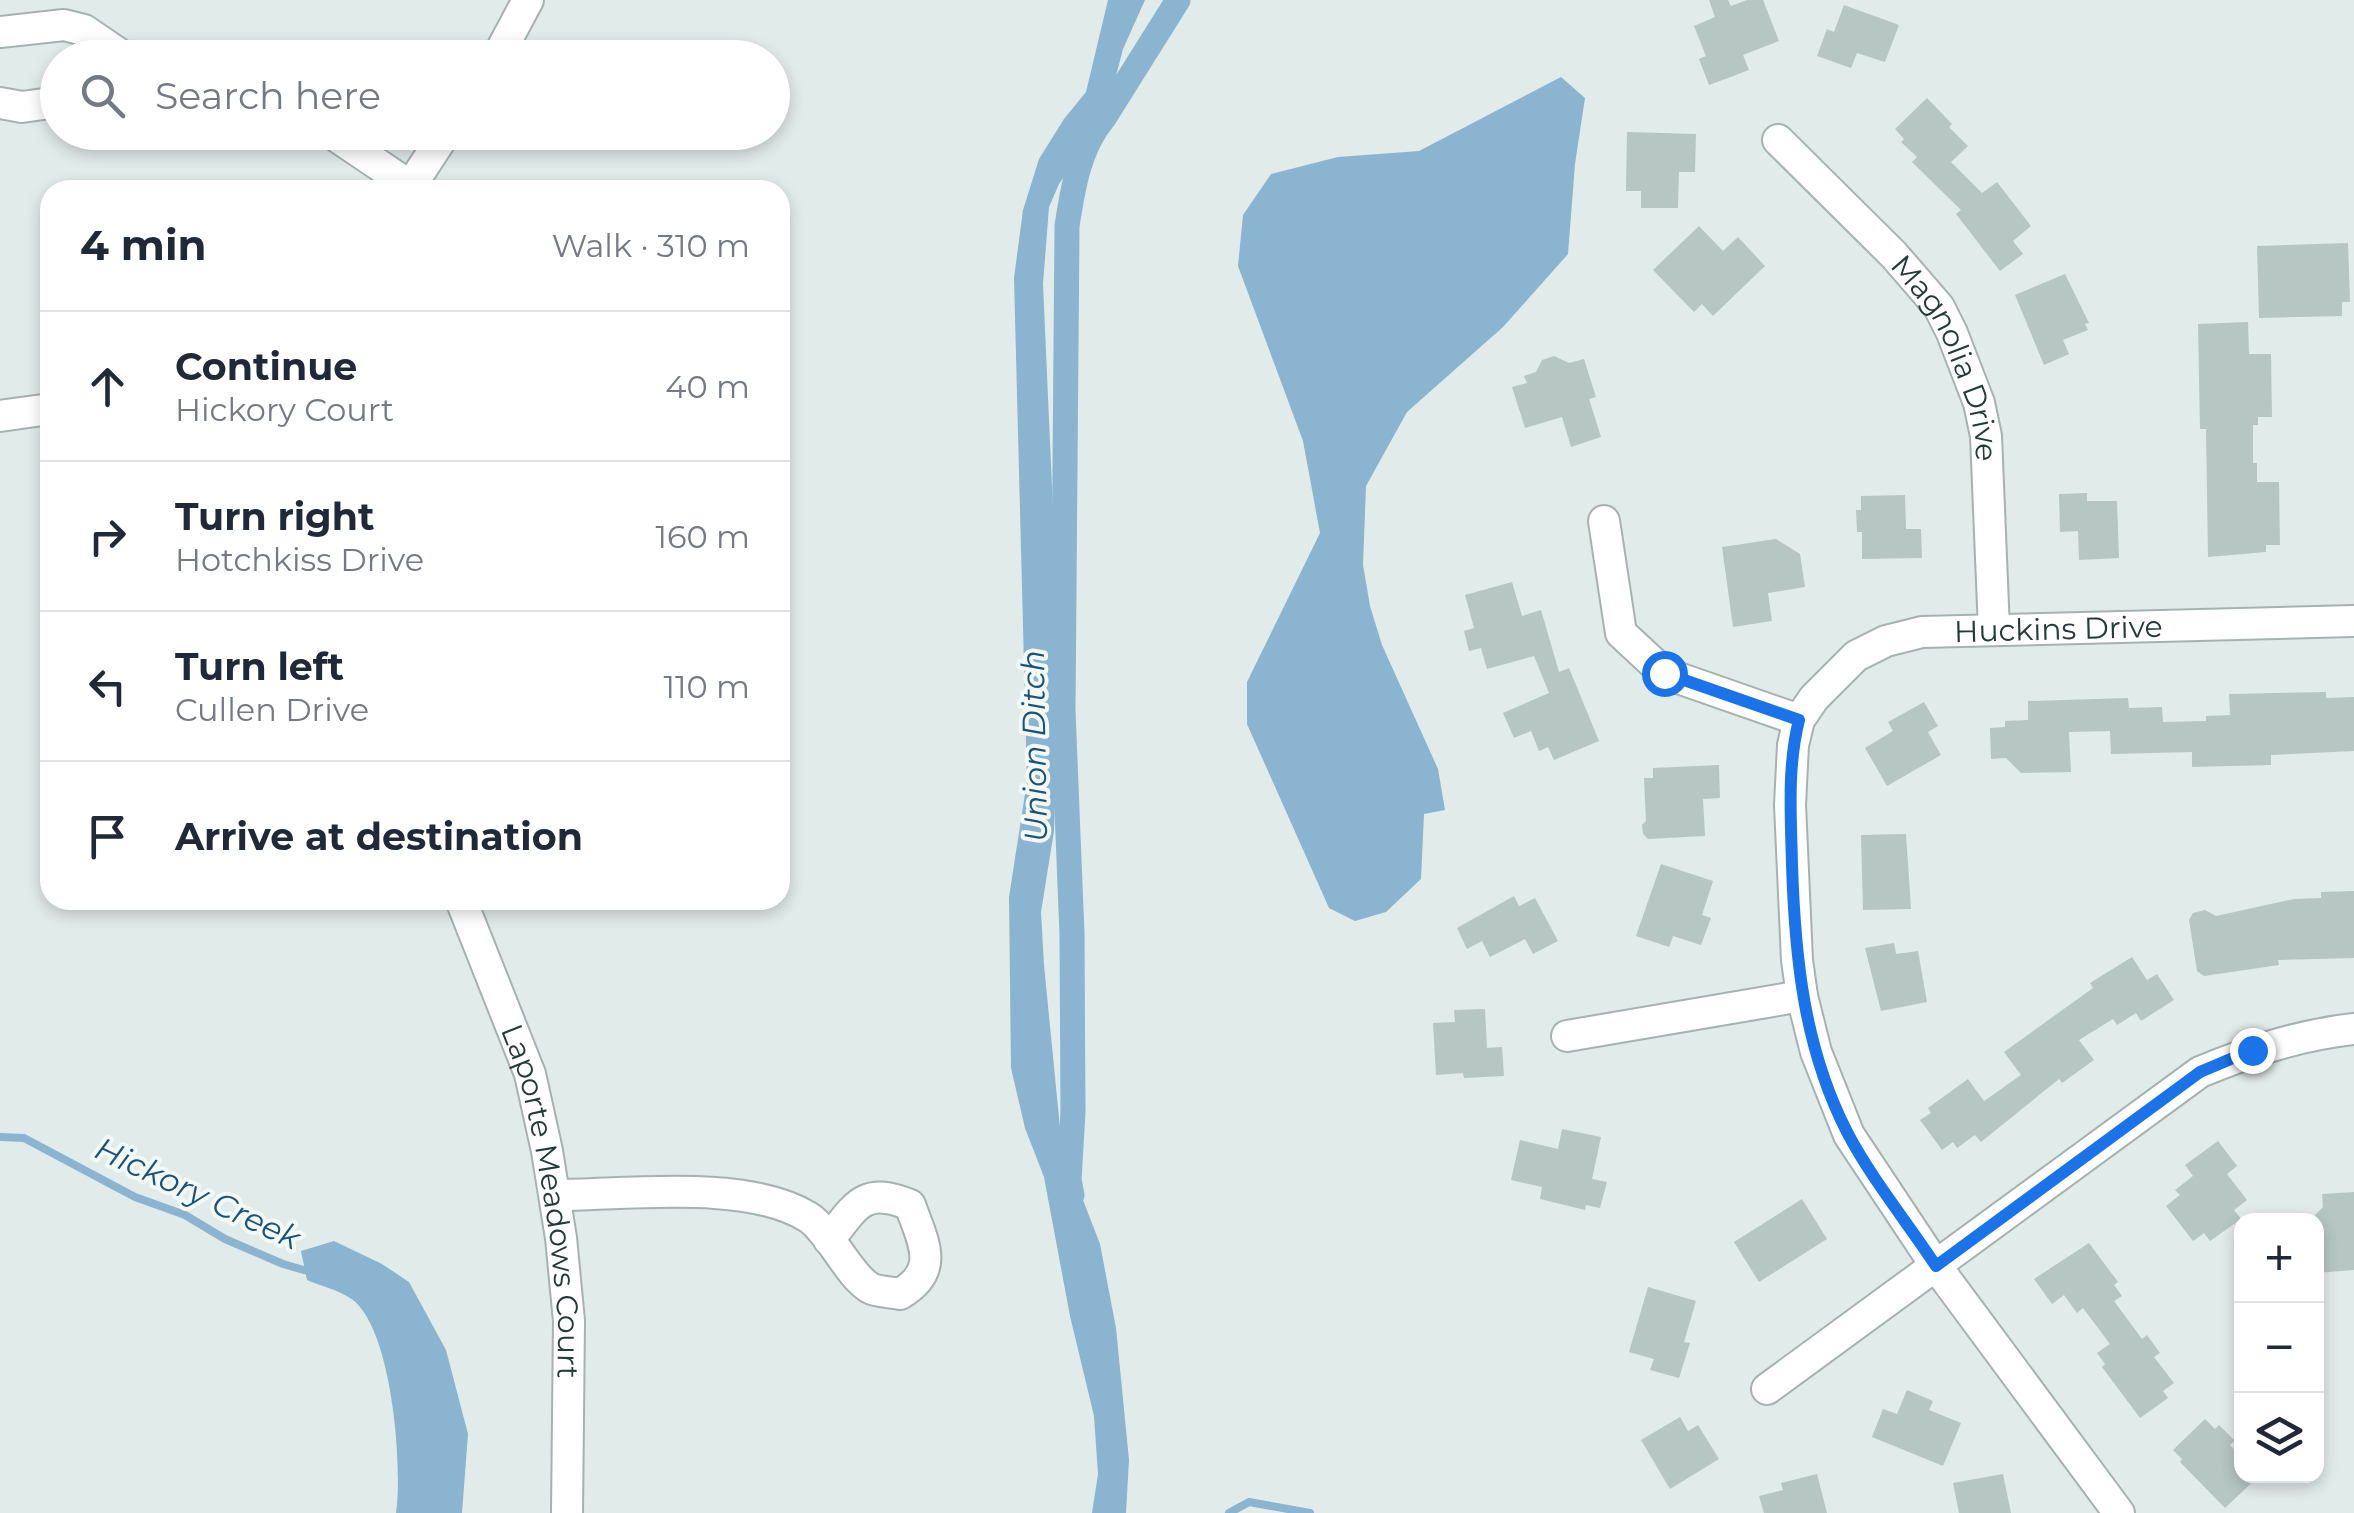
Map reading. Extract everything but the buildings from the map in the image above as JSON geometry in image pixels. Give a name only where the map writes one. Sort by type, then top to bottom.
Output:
[{"type":"street","points":[[507,40],[528,0]]},
{"type":"street","points":[[0,32],[64,25],[84,30],[99,40]]},
{"type":"street","points":[[0,103],[22,107],[40,104]]},
{"type":"street","name":"Magnolia Drive","points":[[1778,140],[1894,255],[1938,307],[1952,332],[1979,403],[1986,436],[1994,630]]},
{"type":"street","points":[[355,150],[398,180]]},
{"type":"street","points":[[414,180],[434,150]]},
{"type":"street","points":[[0,416],[40,410]]},
{"type":"street","points":[[1604,521],[1620,633],[1664,673],[1799,720],[1792,745],[1790,805],[1796,960],[1825,1080],[1849,1135],[1936,1266],[2118,1513]]},
{"type":"street","name":"Huckins Drive","points":[[1799,720],[1837,673],[1870,648],[1922,632],[2354,621]]},
{"type":"street","name":"Laporte Meadows Court","points":[[465,910],[530,1074],[555,1196],[569,1321],[566,1513]]},
{"type":"street","points":[[1567,1036],[1802,996]]},
{"type":"street","points":[[1767,1389],[2200,1072],[2252,1050],[2303,1036],[2354,1029]]},
{"type":"street","points":[[555,1196],[698,1193],[764,1198],[810,1218],[829,1240]]},
{"type":"water","points":[[1108,0],[1145,0],[1123,49],[1102,130],[1081,152],[1049,207],[1043,284],[1060,668],[1054,831],[1041,912],[1060,1128],[1100,1244],[1116,1328],[1129,1460],[1126,1513],[1092,1513],[1098,1474],[1094,1416],[1070,1316],[1044,1177],[1025,1128],[1011,1068],[1009,897],[1027,781],[1014,278],[1023,210],[1039,159],[1086,92]]},
{"type":"water","points":[[1561,77],[1585,98],[1568,254],[1503,327],[1407,412],[1366,486],[1363,565],[1370,606],[1382,645],[1438,769],[1445,810],[1424,814],[1421,879],[1386,912],[1355,921],[1329,908],[1247,724],[1247,682],[1320,533],[1303,441],[1238,266],[1243,215],[1271,174],[1338,157],[1419,151]]},
{"type":"water","points":[[334,1241],[409,1282],[446,1350],[468,1434],[462,1513],[396,1513],[396,1432],[376,1336],[364,1313],[350,1298],[307,1280],[301,1251]]},
{"type":"waterway","name":"Union Ditch","points":[[1072,1195],[1072,934],[1063,711],[1067,226],[1075,183],[1089,142],[1178,0]]},
{"type":"waterway","name":"Hickory Creek","points":[[0,1137],[24,1138],[135,1197],[185,1215],[225,1239],[283,1264],[311,1272]]},
{"type":"waterway","name":"Hickory Creek","points":[[1229,1513],[1249,1502],[1310,1513]]},
{"type":"route","points":[[1664,673],[1799,720],[1790,775],[1796,960],[1816,1052],[1849,1135],[1936,1266],[2200,1072],[2252,1050]]}]
